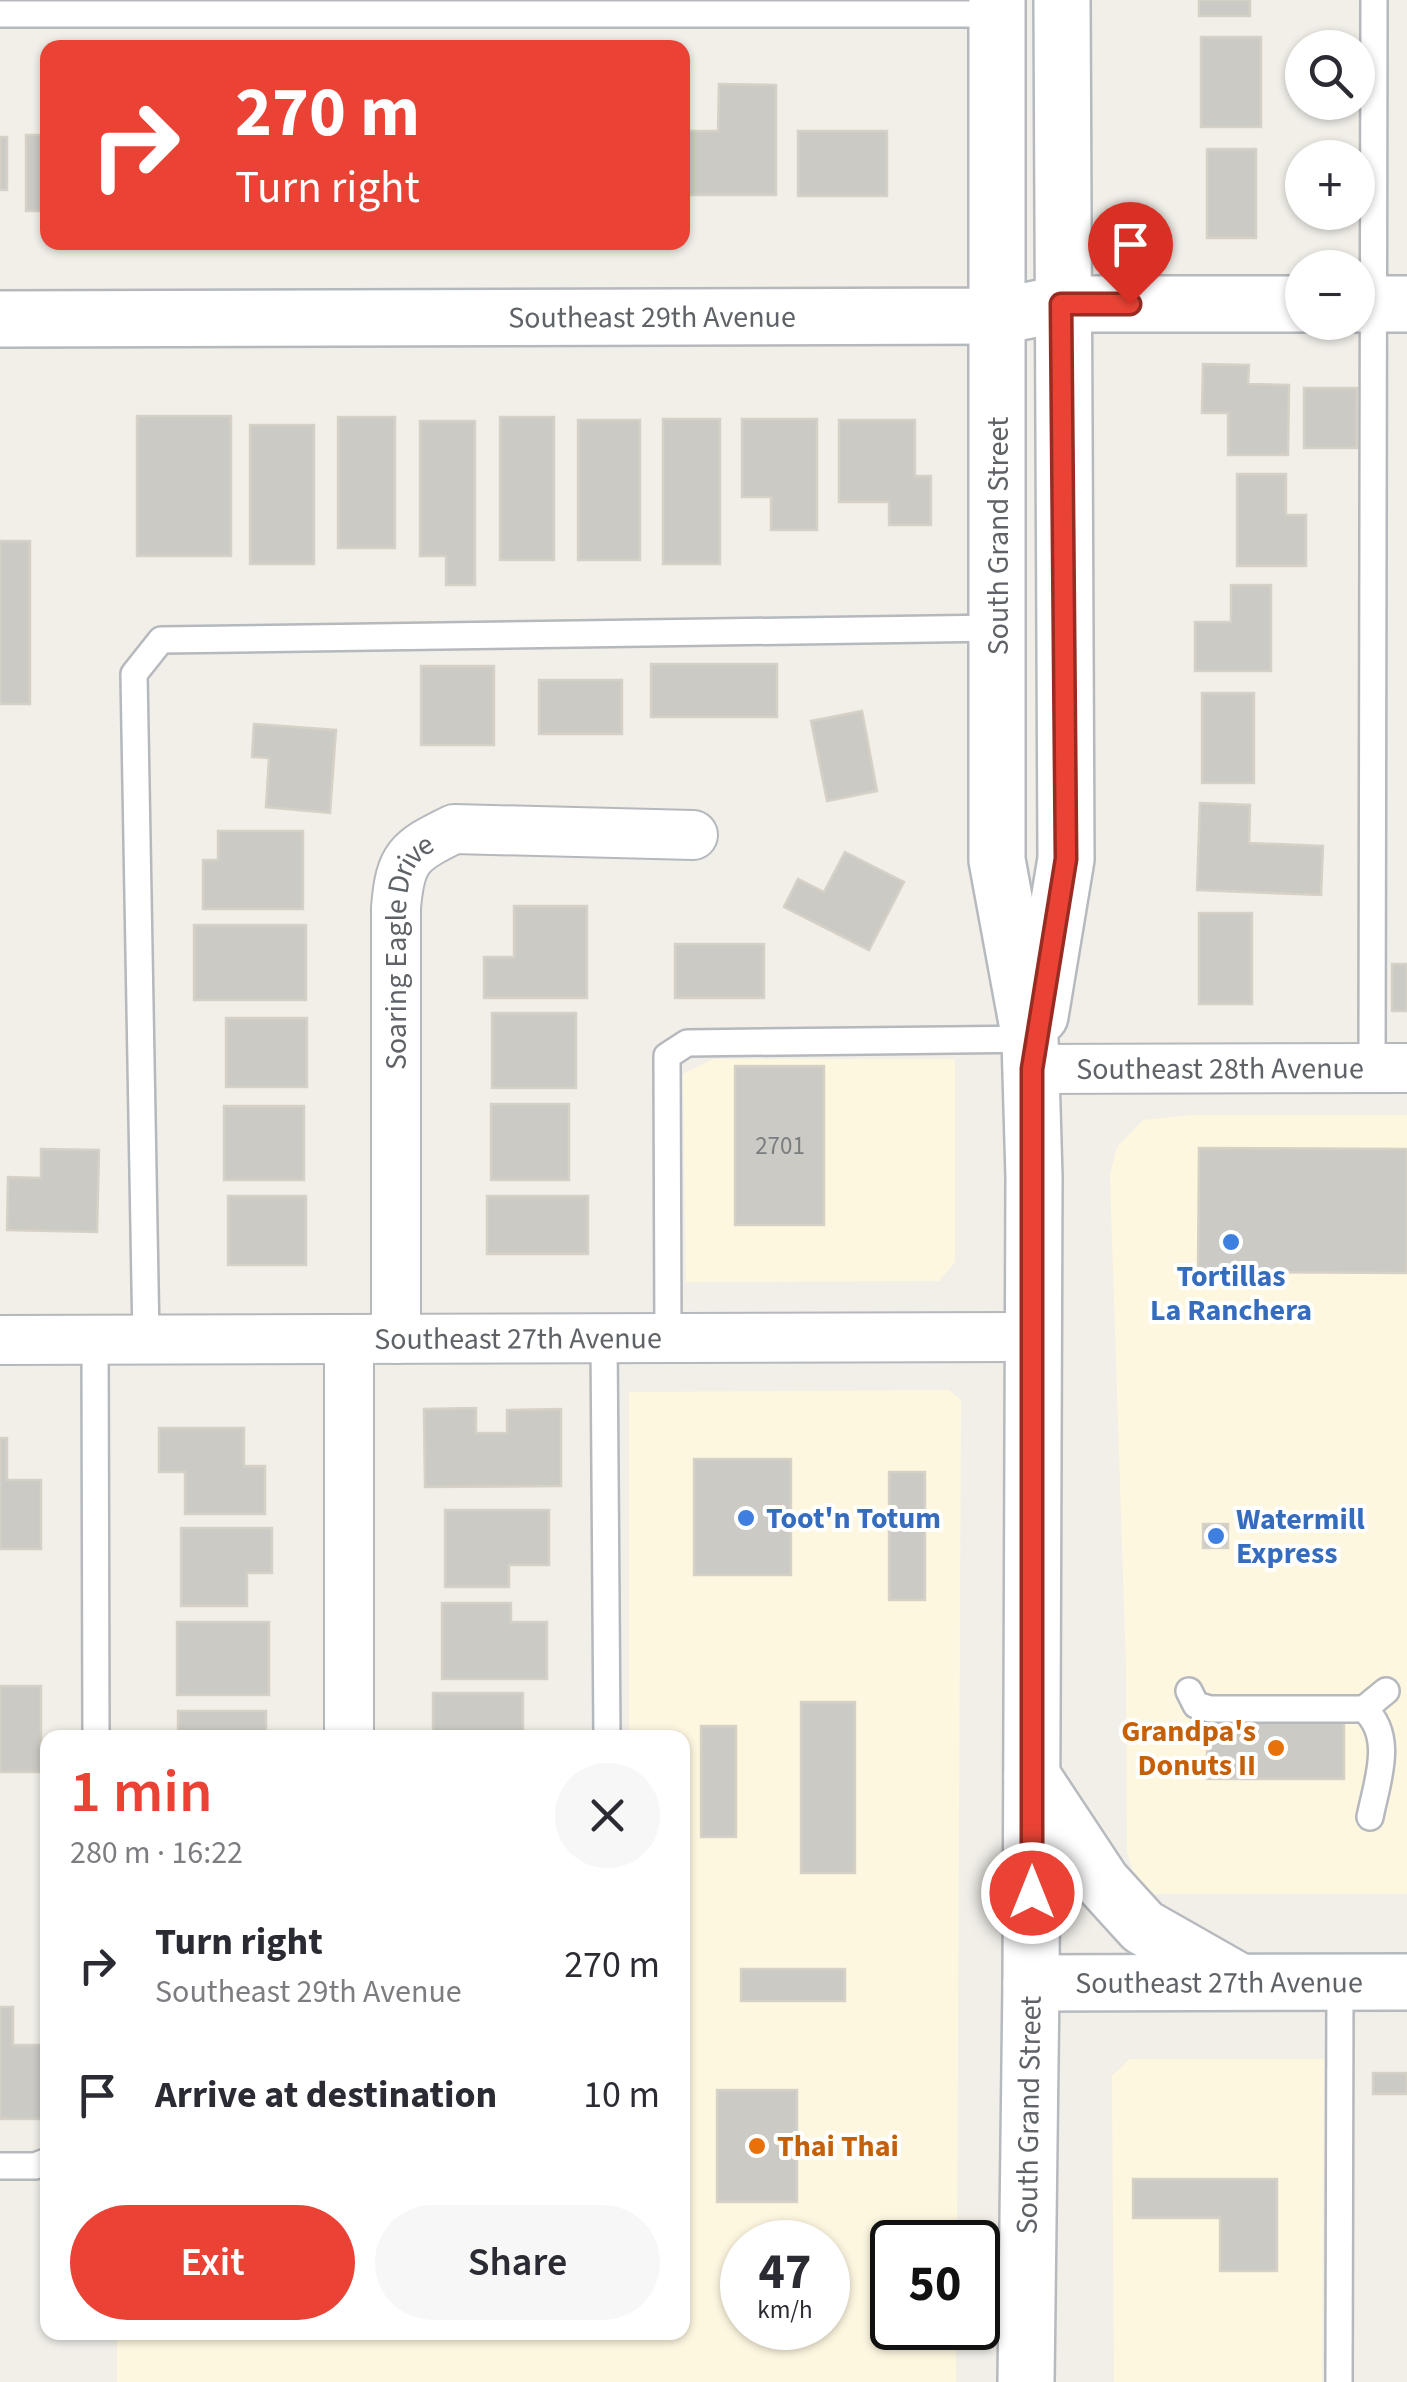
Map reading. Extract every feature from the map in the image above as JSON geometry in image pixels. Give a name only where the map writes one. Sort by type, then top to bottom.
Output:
[{"type":"main road","name":"South Grand Street","points":[[1031,1054],[1066,859],[1062,0]]},
{"type":"main road","name":"South Grand Street","points":[[997,7],[998,860],[1031,1054],[1034,1338],[1026,2382]]},
{"type":"main road","name":"Southeast 29th Avenue","points":[[0,319],[999,316],[1061,304],[1285,304]]},
{"type":"main road","points":[[1032,1776],[1102,1882],[1143,1928],[1240,1982]]},
{"type":"main road","name":"Southeast 27th Avenue","points":[[1031,1983],[1407,1982]]},
{"type":"street","name":"Soaring Eagle Drive","points":[[396,1339],[399,872],[419,846],[454,829],[693,834]]},
{"type":"street","name":"Southeast 28th Avenue","points":[[1031,1054],[1389,1068]]},
{"type":"street","name":"Southeast 27th Avenue","points":[[0,1340],[1034,1338]]},
{"type":"street","points":[[349,1339],[349,1730]]},
{"type":"lane","points":[[1374,0],[1389,1068]]},
{"type":"lane","points":[[0,14],[997,7]]},
{"type":"lane","points":[[146,1339],[134,674],[161,640],[998,628]]},
{"type":"lane","points":[[668,1338],[667,1056],[687,1043],[1031,1054]]},
{"type":"lane","points":[[604,1338],[607,1730]]},
{"type":"lane","points":[[95,1340],[96,1730]]},
{"type":"lane","points":[[1189,1691],[1196,1705],[1210,1709],[1364,1709],[1386,1691]]},
{"type":"lane","points":[[1364,1709],[1376,1719],[1382,1736],[1370,1817]]},
{"type":"lane","points":[[1339,2382],[1340,1982]]},
{"type":"lane","points":[[0,2166],[40,2164]]},
{"type":"shaded area","points":[[713,1059],[955,1059],[955,1262],[939,1281],[686,1282],[683,1074]]},
{"type":"shaded area","points":[[1193,1115],[1407,1115],[1407,1894],[1154,1894],[1133,1872],[1127,1852],[1126,1666],[1110,1176],[1117,1147],[1143,1120]]},
{"type":"shaded area","points":[[949,1390],[961,1400],[957,2220],[870,2220],[870,2350],[956,2350],[956,2382],[117,2382],[117,2340],[690,2340],[690,1730],[629,1730],[629,1392]]},
{"type":"shaded area","points":[[1130,2059],[1324,2059],[1322,2382],[1114,2382],[1112,2076]]},
{"type":"building","points":[[1199,0],[1250,0],[1250,16],[1199,16]]},
{"type":"building","points":[[1201,37],[1261,37],[1261,127],[1201,127]]},
{"type":"building","points":[[719,84],[776,85],[776,195],[690,195],[690,131],[718,131]]},
{"type":"building","points":[[798,131],[887,131],[887,196],[798,196]]},
{"type":"building","points":[[26,135],[40,135],[40,211],[26,211]]},
{"type":"building","points":[[0,137],[7,137],[7,190],[0,190]]},
{"type":"building","points":[[1207,149],[1256,149],[1256,238],[1207,238]]},
{"type":"building","points":[[1203,364],[1249,365],[1248,384],[1289,385],[1288,455],[1228,455],[1228,413],[1202,413]]},
{"type":"building","points":[[1304,388],[1357,388],[1357,448],[1304,448]]},
{"type":"building","points":[[137,416],[231,416],[231,556],[137,556]]},
{"type":"building","points":[[338,417],[395,417],[395,548],[338,548]]},
{"type":"building","points":[[500,417],[554,417],[554,560],[500,560]]},
{"type":"building","points":[[663,419],[720,419],[720,564],[663,564]]},
{"type":"building","points":[[742,419],[817,419],[817,530],[771,530],[771,497],[742,497]]},
{"type":"building","points":[[578,420],[640,420],[640,560],[578,560]]},
{"type":"building","points":[[839,420],[915,420],[915,476],[931,476],[931,525],[889,525],[889,502],[839,502]]},
{"type":"building","points":[[420,421],[475,421],[475,585],[446,585],[446,556],[420,556]]},
{"type":"building","points":[[250,425],[314,425],[314,564],[250,564]]},
{"type":"building","points":[[1237,474],[1286,474],[1286,515],[1306,515],[1306,566],[1237,566]]},
{"type":"building","points":[[0,541],[30,541],[30,704],[0,704]]},
{"type":"building","points":[[1231,585],[1271,585],[1271,671],[1195,671],[1195,622],[1231,622]]},
{"type":"building","points":[[651,664],[777,664],[777,717],[651,717]]},
{"type":"building","points":[[421,666],[494,666],[494,745],[421,745]]},
{"type":"building","points":[[539,680],[622,680],[622,734],[539,734]]},
{"type":"building","points":[[1202,693],[1254,693],[1254,783],[1202,783]]},
{"type":"building","points":[[862,711],[877,791],[827,801],[811,721]]},
{"type":"building","points":[[254,724],[336,730],[330,813],[266,807],[269,758],[252,757]]},
{"type":"building","points":[[1200,803],[1250,805],[1249,843],[1323,846],[1321,895],[1197,890]]},
{"type":"building","points":[[218,831],[303,831],[303,909],[203,909],[203,860],[218,860]]},
{"type":"building","points":[[845,852],[904,882],[869,950],[784,907],[798,879],[824,892]]},
{"type":"building","points":[[514,906],[587,906],[587,998],[484,998],[484,957],[514,957]]},
{"type":"building","points":[[1199,913],[1252,913],[1252,1004],[1199,1004]]},
{"type":"building","points":[[194,925],[306,925],[306,1000],[194,1000]]},
{"type":"building","points":[[675,944],[764,944],[764,998],[675,998]]},
{"type":"building","points":[[1392,964],[1407,964],[1407,1011],[1392,1011]]},
{"type":"building","points":[[492,1013],[576,1013],[576,1088],[492,1088]]},
{"type":"building","points":[[226,1018],[307,1018],[307,1087],[226,1087]]},
{"type":"building","points":[[735,1066],[824,1066],[824,1225],[735,1225]]},
{"type":"building","points":[[491,1104],[569,1104],[569,1180],[491,1180]]},
{"type":"building","points":[[224,1106],[304,1106],[304,1180],[224,1180]]},
{"type":"building","points":[[1199,1148],[1407,1149],[1407,1273],[1198,1272]]},
{"type":"building","points":[[41,1149],[99,1150],[97,1232],[7,1230],[8,1177],[41,1178]]},
{"type":"building","points":[[228,1196],[306,1196],[306,1265],[228,1265]]},
{"type":"building","points":[[487,1196],[588,1196],[588,1254],[487,1254]]},
{"type":"building","points":[[476,1408],[476,1433],[507,1433],[507,1410],[561,1409],[561,1486],[425,1487],[424,1409]]},
{"type":"building","points":[[159,1428],[244,1428],[244,1466],[265,1466],[265,1514],[185,1514],[185,1472],[159,1472]]},
{"type":"building","points":[[0,1438],[7,1438],[7,1480],[41,1480],[41,1549],[0,1549]]},
{"type":"building","points":[[694,1459],[791,1459],[791,1575],[694,1575]]},
{"type":"building","points":[[889,1472],[925,1472],[925,1600],[889,1600]]},
{"type":"building","points":[[445,1510],[549,1510],[549,1565],[509,1565],[509,1587],[445,1587]]},
{"type":"building","name":"Watermill Express","points":[[1203,1524],[1228,1524],[1228,1548],[1203,1548]]},
{"type":"building","points":[[181,1528],[272,1528],[272,1573],[247,1573],[247,1606],[181,1606]]},
{"type":"building","points":[[442,1603],[511,1603],[511,1622],[547,1622],[547,1679],[442,1679]]},
{"type":"building","points":[[177,1622],[269,1622],[269,1695],[177,1695]]},
{"type":"building","points":[[0,1686],[41,1686],[40,1772],[0,1772]]},
{"type":"building","points":[[433,1693],[523,1693],[523,1730],[433,1730]]},
{"type":"building","points":[[801,1702],[855,1702],[855,1873],[801,1873]]},
{"type":"building","points":[[178,1711],[266,1711],[266,1730],[178,1730]]},
{"type":"building","points":[[1207,1715],[1344,1715],[1344,1779],[1207,1779]]},
{"type":"building","points":[[701,1726],[736,1726],[736,1837],[701,1837]]},
{"type":"building","points":[[741,1969],[845,1969],[845,2001],[741,2001]]},
{"type":"building","points":[[0,2007],[13,2007],[13,2045],[40,2045],[40,2119],[0,2119]]},
{"type":"building","points":[[1373,2073],[1407,2073],[1407,2094],[1373,2094]]},
{"type":"building","name":"Thai Thai","points":[[717,2090],[797,2090],[797,2202],[717,2202]]},
{"type":"building","points":[[1133,2179],[1277,2179],[1277,2271],[1220,2271],[1220,2218],[1133,2218]]},
{"type":"place","name":"Tortillas La Ranchera","points":[[1231,1242]]},
{"type":"place","name":"Toot'n Totum","points":[[746,1518]]},
{"type":"place","name":"Watermill Express","points":[[1216,1536]]},
{"type":"place","name":"Grandpa's Donuts II","points":[[1276,1748]]},
{"type":"place","name":"Thai Thai","points":[[757,2146]]},
{"type":"route","points":[[1032,1893],[1032,1069],[1066,859],[1061,304],[1130,304]]}]
